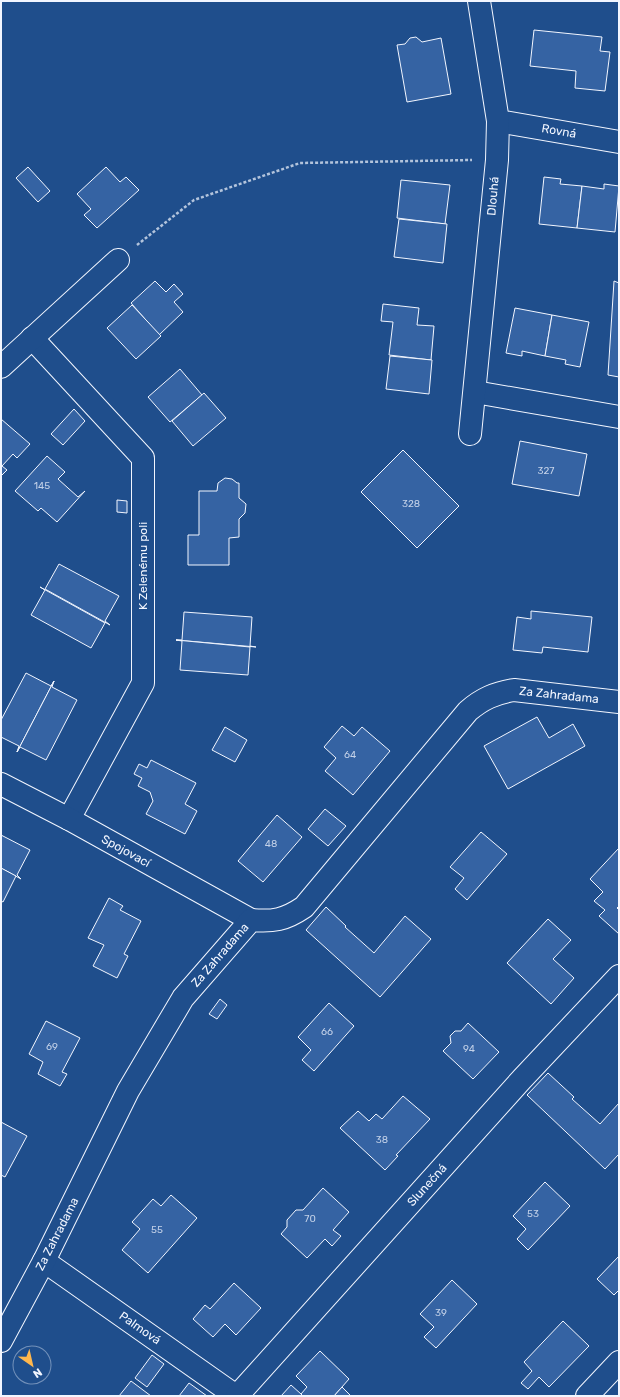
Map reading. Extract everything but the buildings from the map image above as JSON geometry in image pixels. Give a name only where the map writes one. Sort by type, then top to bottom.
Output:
[{"type":"street","name":"Dlouhá","points":[[470,434],[497,160],[498,120],[478,1]]},
{"type":"street","name":"Rovná","points":[[498,120],[619,142]]},
{"type":"street","points":[[1,367],[118,260]]},
{"type":"street","name":"K Zelenému poli","points":[[32,338],[143,458],[143,683],[68,819]]},
{"type":"street","points":[[475,392],[619,417]]},
{"type":"street","name":"Za Zahradama","points":[[1,1341],[44,1261],[128,1091],[184,998],[251,920],[280,920],[293,915],[304,907],[468,711],[477,703],[499,693],[514,690],[619,702]]},
{"type":"street","name":"Spojovací","points":[[1,784],[68,819],[251,920]]},
{"type":"street","name":"Slunečná","points":[[237,1396],[516,1085],[619,976]]},
{"type":"street","name":"Palmová","points":[[44,1261],[237,1396]]},
{"type":"street","points":[[587,1396],[619,1362]]},
{"type":"path","points":[[118,260],[194,200],[300,163],[497,160]]}]
